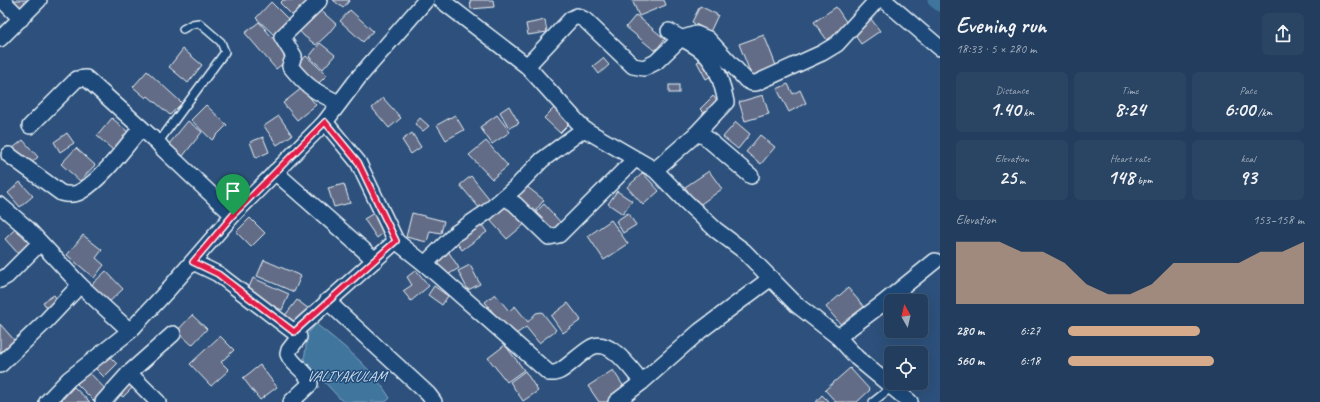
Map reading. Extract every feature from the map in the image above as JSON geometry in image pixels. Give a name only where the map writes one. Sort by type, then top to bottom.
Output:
[{"type":"street","points":[[2,0],[21,19]]},
{"type":"street","points":[[0,39],[39,0]]},
{"type":"street","points":[[319,0],[282,37],[294,56],[290,66],[303,82],[319,94],[339,103]]},
{"type":"street","points":[[47,402],[69,379],[130,331],[193,262],[233,215],[325,122],[359,77],[426,0]]},
{"type":"street","points":[[441,0],[527,66],[584,129],[655,170],[716,230],[744,251],[797,304],[838,336],[857,358],[884,380]]},
{"type":"street","points":[[674,35],[696,34],[708,39],[746,80],[752,84],[756,84],[822,53],[836,44],[877,0]]},
{"type":"street","points":[[884,0],[940,48]]},
{"type":"street","points":[[527,66],[571,19],[577,16],[585,20],[628,61],[638,67],[644,68],[656,62],[674,35]]},
{"type":"street","points":[[655,170],[696,134],[726,102],[717,70],[702,51],[674,35]]},
{"type":"street","points":[[30,126],[77,79],[81,78],[89,80],[158,143],[233,215]]},
{"type":"street","points":[[325,122],[358,162],[396,241],[425,264],[549,373],[560,371],[590,348],[596,345],[603,345],[614,351],[642,382]]},
{"type":"street","points":[[9,155],[62,193],[72,195],[79,192],[107,169],[141,128]]},
{"type":"street","points":[[425,264],[456,233],[487,212],[504,198],[542,160],[584,129]]},
{"type":"street","points":[[696,134],[704,136],[751,176]]},
{"type":"street","points":[[504,198],[515,204],[549,237],[559,236],[636,158]]},
{"type":"street","points":[[275,172],[375,260]]},
{"type":"street","points":[[0,205],[28,229],[80,284],[130,331]]},
{"type":"street","points":[[294,332],[396,241]]},
{"type":"street","points":[[0,280],[7,276],[40,243]]},
{"type":"street","points":[[838,336],[882,304],[935,261]]},
{"type":"street","points":[[193,262],[218,274],[299,336],[289,350],[288,354],[294,363],[309,378],[310,384],[291,402]]},
{"type":"street","points":[[616,402],[642,382],[700,331],[771,278]]},
{"type":"street","points":[[0,365],[45,322],[80,284]]},
{"type":"street","points":[[327,301],[428,394],[434,402]]},
{"type":"street","points":[[103,402],[129,373],[173,334]]},
{"type":"street","points":[[129,373],[158,402]]},
{"type":"street","points":[[896,390],[910,402]]},
{"type":"lane","points":[[158,143],[225,52],[220,42],[199,23],[192,24],[183,29]]},
{"type":"lane","points":[[873,402],[888,390]]},
{"type":"water","name":"VALIYAKULAM","points":[[316,324],[347,349],[375,377],[390,398],[386,402],[343,402],[304,360],[306,336]]},
{"type":"building","points":[[9,0],[32,0],[22,11]]},
{"type":"building","points":[[283,0],[313,0],[295,18],[280,3]]},
{"type":"building","points":[[333,0],[350,0],[343,8]]},
{"type":"building","points":[[470,0],[493,0],[494,7],[471,9]]},
{"type":"building","points":[[632,0],[664,0],[666,5],[639,16]]},
{"type":"building","points":[[271,2],[289,20],[274,35],[256,18]]},
{"type":"building","points":[[700,6],[718,15],[710,32],[692,22]]},
{"type":"building","points":[[317,7],[336,24],[316,45],[304,36],[297,28]]},
{"type":"building","points":[[836,7],[849,26],[827,40],[814,22]]},
{"type":"building","points":[[350,10],[373,31],[363,42],[340,21]]},
{"type":"building","points":[[636,15],[665,39],[655,51],[626,27]]},
{"type":"building","points":[[871,19],[880,31],[861,44],[852,31]]},
{"type":"building","points":[[545,20],[547,32],[528,35],[526,24]]},
{"type":"building","points":[[259,22],[290,58],[276,69],[245,33]]},
{"type":"building","points":[[764,35],[777,68],[752,77],[739,44]]},
{"type":"building","points":[[320,43],[335,55],[323,69],[309,57]]},
{"type":"building","points":[[183,49],[202,65],[188,83],[169,67]]},
{"type":"building","points":[[306,56],[327,75],[314,88],[294,67]]},
{"type":"building","points":[[603,58],[609,65],[599,74],[593,66]]},
{"type":"building","points":[[706,58],[715,74],[706,79],[697,62]]},
{"type":"building","points":[[147,71],[182,103],[170,115],[148,96],[146,98],[133,87]]},
{"type":"building","points":[[788,84],[793,94],[800,90],[806,103],[789,112],[777,89]]},
{"type":"building","points":[[669,85],[679,85],[679,93],[669,93]]},
{"type":"building","points":[[302,88],[316,105],[297,120],[283,103]]},
{"type":"building","points":[[763,95],[769,114],[745,121],[739,102]]},
{"type":"building","points":[[713,96],[721,105],[708,117],[700,109]]},
{"type":"building","points":[[383,98],[401,118],[389,128],[372,108]]},
{"type":"building","points":[[206,105],[227,125],[212,140],[191,120]]},
{"type":"building","points":[[509,106],[519,123],[509,128],[500,112]]},
{"type":"building","points":[[554,108],[570,123],[560,133],[544,118]]},
{"type":"building","points":[[455,115],[464,130],[446,140],[437,125]]},
{"type":"building","points":[[497,115],[510,132],[492,144],[480,127]]},
{"type":"building","points":[[279,116],[292,135],[277,145],[264,126]]},
{"type":"building","points":[[112,118],[129,133],[113,150],[97,136]]},
{"type":"building","points":[[420,118],[429,126],[423,131],[415,124]]},
{"type":"building","points":[[188,121],[202,132],[183,156],[169,144]]},
{"type":"building","points":[[736,122],[750,134],[738,149],[723,137]]},
{"type":"building","points":[[67,133],[74,143],[60,152],[54,142]]},
{"type":"building","points":[[412,133],[421,147],[411,154],[402,140]]},
{"type":"building","points":[[760,135],[775,147],[761,164],[746,152]]},
{"type":"building","points":[[263,137],[269,152],[256,158],[250,142]]},
{"type":"building","points":[[23,140],[38,157],[29,165],[13,148]]},
{"type":"building","points":[[486,141],[508,166],[492,179],[469,155]]},
{"type":"building","points":[[76,148],[95,165],[80,181],[61,164]]},
{"type":"building","points":[[709,171],[722,189],[698,206],[685,187]]},
{"type":"building","points":[[643,173],[659,191],[643,205],[627,187]]},
{"type":"building","points":[[471,176],[492,202],[481,210],[460,185]]},
{"type":"building","points":[[20,182],[33,196],[20,207],[8,193]]},
{"type":"building","points":[[344,184],[350,203],[334,207],[328,188]]},
{"type":"building","points":[[525,185],[544,200],[532,215],[513,199]]},
{"type":"building","points":[[617,191],[632,201],[623,214],[608,204]]},
{"type":"building","points":[[509,203],[526,223],[507,239],[490,220]]},
{"type":"building","points":[[544,204],[562,224],[552,233],[534,214]]},
{"type":"building","points":[[374,213],[386,231],[377,238],[364,219]]},
{"type":"building","points":[[412,213],[444,221],[441,233],[430,231],[427,242],[406,237]]},
{"type":"building","points":[[628,213],[636,225],[623,233],[616,221]]},
{"type":"building","points":[[250,218],[265,233],[251,247],[236,232]]},
{"type":"building","points":[[611,220],[628,244],[604,260],[588,236]]},
{"type":"building","points":[[479,221],[487,232],[462,250],[454,239]]},
{"type":"building","points":[[22,226],[36,242],[22,258],[5,239],[13,231]]},
{"type":"building","points":[[83,235],[102,250],[96,258],[104,265],[94,278],[67,255]]},
{"type":"building","points":[[448,251],[459,268],[446,276],[435,259]]},
{"type":"building","points":[[264,260],[301,276],[294,292],[257,276]]},
{"type":"building","points":[[470,265],[480,284],[468,290],[458,271]]},
{"type":"building","points":[[416,270],[429,286],[411,301],[403,291],[412,285],[407,277]]},
{"type":"building","points":[[106,271],[123,289],[106,305],[89,287]]},
{"type":"building","points":[[253,278],[289,294],[282,310],[246,294]]},
{"type":"building","points":[[434,286],[448,296],[442,305],[428,295]]},
{"type":"building","points":[[848,288],[865,308],[842,326],[826,307]]},
{"type":"building","points":[[495,294],[509,311],[515,306],[528,322],[536,313],[542,312],[556,330],[539,343],[526,327],[512,337],[485,302]]},
{"type":"building","points":[[54,295],[60,303],[49,311],[43,302]]},
{"type":"building","points":[[297,300],[309,309],[295,327],[283,318]]},
{"type":"building","points":[[568,303],[581,320],[563,333],[551,316]]},
{"type":"building","points":[[192,315],[207,329],[192,345],[177,331]]},
{"type":"building","points":[[0,324],[16,342],[0,352]]},
{"type":"building","points":[[220,336],[234,350],[221,362],[229,370],[211,386],[190,364]]},
{"type":"building","points":[[505,345],[524,370],[507,382],[488,358]]},
{"type":"building","points":[[0,352],[6,357],[0,363]]},
{"type":"building","points":[[106,353],[117,364],[104,377],[93,366]]},
{"type":"building","points":[[260,365],[277,387],[260,400],[243,378]]},
{"type":"building","points":[[850,368],[870,390],[857,402],[836,402],[825,390]]},
{"type":"building","points":[[613,370],[626,390],[608,402],[599,402],[588,386]]},
{"type":"building","points":[[525,371],[538,391],[523,401],[510,382]]},
{"type":"building","points":[[89,372],[109,393],[99,402],[95,402],[77,384]]},
{"type":"building","points":[[127,381],[133,387],[123,397],[117,392]]},
{"type":"building","points":[[74,387],[90,402],[60,402]]},
{"type":"building","points":[[822,395],[829,402],[816,402]]},
{"type":"waterway","points":[[935,0],[940,4]]},
{"type":"route","points":[[325,122],[358,162],[396,241],[294,332],[218,274],[193,262],[233,215],[325,122]]}]
